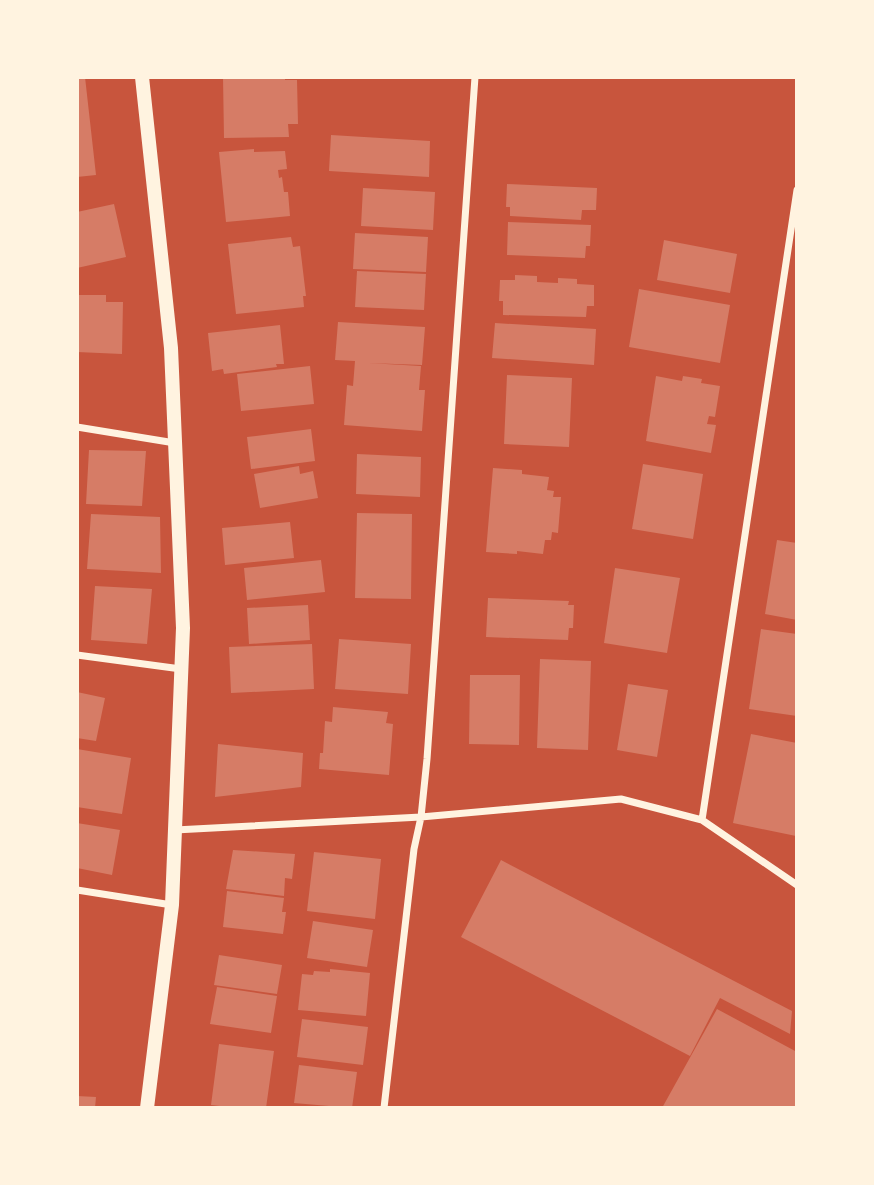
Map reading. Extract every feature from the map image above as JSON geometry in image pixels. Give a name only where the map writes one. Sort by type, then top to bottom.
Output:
[{"type":"main road","points":[[142,77],[171,348],[183,628],[172,905],[146,1108]]},
{"type":"street","points":[[384,1108],[428,745],[475,77]]},
{"type":"street","points":[[702,820],[797,190]]},
{"type":"street","points":[[77,427],[175,443]]},
{"type":"street","points":[[77,655],[181,669]]},
{"type":"street","points":[[175,830],[421,817],[621,799],[702,820],[797,885]]},
{"type":"street","points":[[77,890],[172,905]]},
{"type":"building","points":[[77,77],[85,77],[96,175],[77,177]]},
{"type":"building","points":[[223,77],[285,77],[285,80],[297,80],[298,124],[288,124],[289,137],[224,138]]},
{"type":"building","points":[[331,135],[430,141],[429,177],[329,171]]},
{"type":"building","points":[[254,149],[254,152],[285,151],[287,169],[278,170],[284,192],[288,192],[290,216],[226,222],[219,152]]},
{"type":"building","points":[[507,184],[597,188],[596,210],[582,210],[581,220],[510,216],[510,207],[506,207]]},
{"type":"building","points":[[363,188],[435,192],[433,230],[361,226]]},
{"type":"building","points":[[114,204],[126,257],[77,268],[77,212]]},
{"type":"building","points":[[508,222],[591,225],[590,246],[586,246],[585,258],[507,255]]},
{"type":"building","points":[[355,233],[428,237],[426,272],[353,269]]},
{"type":"building","points":[[291,237],[293,247],[300,246],[306,296],[303,296],[304,307],[236,314],[228,244]]},
{"type":"building","points":[[664,240],[737,254],[730,293],[657,280]]},
{"type":"building","points":[[357,271],[426,274],[424,310],[355,307]]},
{"type":"building","points":[[515,275],[537,276],[537,282],[558,283],[558,278],[577,279],[577,284],[594,285],[594,306],[587,306],[586,317],[503,315],[503,301],[499,301],[500,280],[515,280]]},
{"type":"building","points":[[639,289],[730,305],[720,363],[629,347]]},
{"type":"building","points":[[77,295],[106,295],[106,302],[123,302],[122,354],[77,352]]},
{"type":"building","points":[[338,322],[425,327],[422,365],[368,363],[421,366],[419,390],[425,390],[422,431],[344,425],[347,385],[353,386],[355,361],[335,360]]},
{"type":"building","points":[[495,323],[596,329],[594,365],[492,358]]},
{"type":"building","points":[[280,325],[284,364],[224,374],[223,369],[212,371],[208,333]]},
{"type":"building","points":[[310,366],[314,404],[241,411],[237,374]]},
{"type":"building","points":[[507,375],[572,378],[569,447],[504,444]]},
{"type":"building","points":[[656,376],[682,381],[683,376],[720,386],[715,417],[709,416],[707,424],[716,425],[711,453],[646,441]]},
{"type":"building","points":[[311,429],[315,461],[251,469],[247,437]]},
{"type":"building","points":[[89,450],[146,451],[142,506],[86,504]]},
{"type":"building","points":[[357,454],[421,457],[420,497],[356,494]]},
{"type":"building","points":[[643,464],[703,474],[693,539],[632,529]]},
{"type":"building","points":[[299,466],[300,474],[313,471],[318,498],[260,508],[254,474]]},
{"type":"building","points":[[493,468],[522,470],[522,474],[549,477],[547,490],[554,491],[553,497],[561,497],[558,533],[552,532],[551,540],[545,540],[543,554],[486,552]]},
{"type":"building","points":[[357,513],[412,514],[411,599],[355,598]]},
{"type":"building","points":[[91,514],[160,517],[161,573],[87,569]]},
{"type":"building","points":[[290,522],[294,558],[225,565],[222,528]]},
{"type":"building","points":[[777,540],[797,543],[797,620],[765,614]]},
{"type":"building","points":[[321,560],[325,592],[247,600],[244,568]]},
{"type":"building","points":[[615,568],[680,578],[667,653],[604,643]]},
{"type":"building","points":[[95,586],[152,589],[147,644],[91,640]]},
{"type":"building","points":[[488,598],[569,601],[568,605],[574,605],[573,628],[569,628],[568,640],[486,637]]},
{"type":"building","points":[[308,605],[310,640],[249,644],[247,608]]},
{"type":"building","points":[[761,629],[797,634],[797,716],[749,709]]},
{"type":"building","points":[[339,639],[411,644],[408,694],[335,689]]},
{"type":"building","points":[[312,644],[314,689],[231,693],[229,647]]},
{"type":"building","points":[[540,659],[591,661],[588,750],[537,748]]},
{"type":"building","points":[[470,675],[520,675],[519,745],[469,744]]},
{"type":"building","points":[[628,684],[668,690],[657,757],[617,750]]},
{"type":"building","points":[[77,692],[105,698],[96,741],[77,738]]},
{"type":"building","points":[[333,707],[388,712],[386,723],[393,724],[389,775],[319,769],[325,721],[332,722]]},
{"type":"building","points":[[751,734],[797,743],[796,836],[733,823]]},
{"type":"building","points":[[218,744],[303,753],[301,787],[215,797]]},
{"type":"building","points":[[77,749],[131,758],[122,814],[77,807]]},
{"type":"building","points":[[77,823],[120,830],[112,875],[77,868]]},
{"type":"building","points":[[233,850],[295,854],[292,879],[285,878],[284,896],[226,889]]},
{"type":"building","points":[[314,852],[381,859],[375,919],[307,911]]},
{"type":"building","points":[[501,860],[792,1011],[790,1034],[720,998],[690,1056],[461,937]]},
{"type":"building","points":[[227,891],[284,898],[282,912],[286,912],[283,934],[223,927]]},
{"type":"building","points":[[313,921],[373,930],[367,967],[307,958]]},
{"type":"building","points":[[219,955],[282,965],[277,994],[214,985]]},
{"type":"building","points":[[330,969],[370,973],[366,1016],[298,1010],[302,974],[313,975],[314,971],[330,972]]},
{"type":"building","points":[[217,987],[277,996],[271,1033],[210,1024]]},
{"type":"building","points":[[717,1009],[797,1052],[797,1108],[662,1108]]},
{"type":"building","points":[[302,1019],[368,1027],[363,1065],[297,1057]]},
{"type":"building","points":[[219,1044],[274,1051],[266,1108],[211,1105]]},
{"type":"building","points":[[299,1065],[357,1072],[352,1108],[294,1103]]},
{"type":"building","points":[[77,1096],[96,1097],[95,1108],[77,1108]]}]
